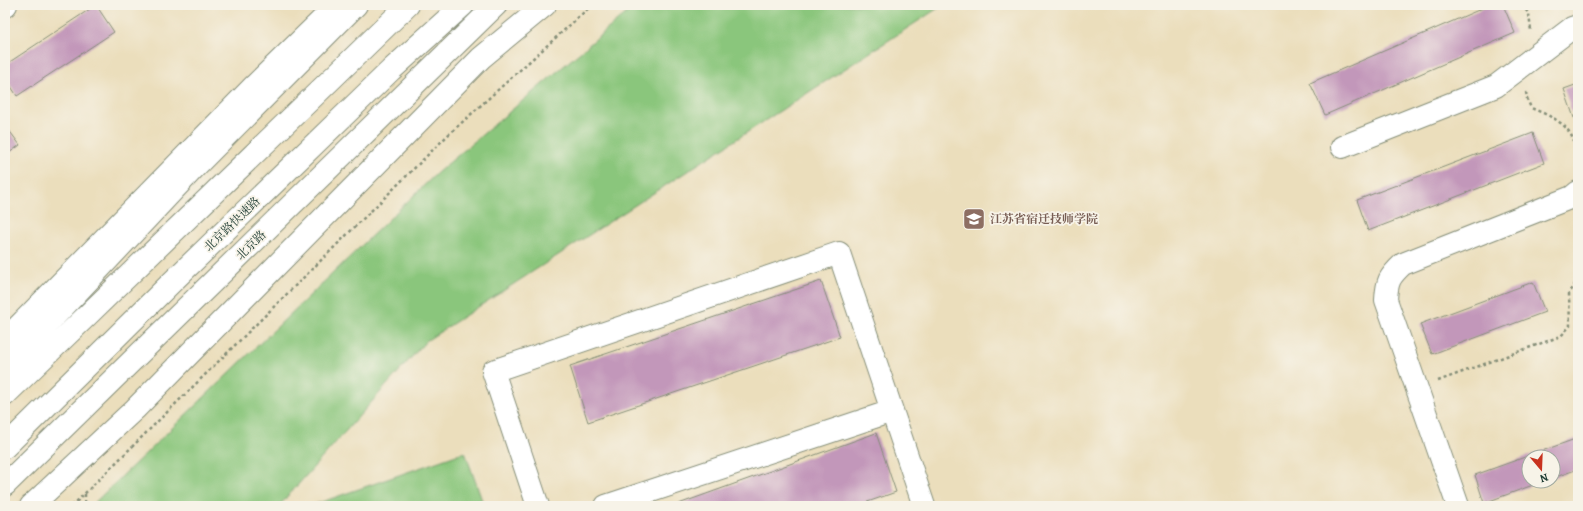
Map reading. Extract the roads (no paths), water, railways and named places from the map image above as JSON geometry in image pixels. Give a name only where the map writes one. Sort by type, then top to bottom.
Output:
[{"type":"main road","points":[[5,340],[244,96],[337,5]]},
{"type":"main road","points":[[5,369],[197,164],[356,5]]},
{"type":"main road","points":[[5,395],[408,5]]},
{"type":"main road","name":"北京路快速路","points":[[5,448],[173,281],[391,70],[463,5]]},
{"type":"main road","name":"北京路","points":[[5,485],[496,5]]},
{"type":"main road","points":[[31,506],[135,408],[481,58],[545,5]]},
{"type":"main road","points":[[1342,147],[1496,86],[1572,28],[1578,26]]},
{"type":"main road","points":[[1458,506],[1386,300],[1387,287],[1391,275],[1403,264],[1572,197],[1578,192]]},
{"type":"main road","points":[[538,506],[492,372],[839,253],[924,506]]},
{"type":"main road","points":[[606,506],[892,411]]},
{"type":"place","name":"江苏省宿迁技师学院","points":[[974,219]]}]
